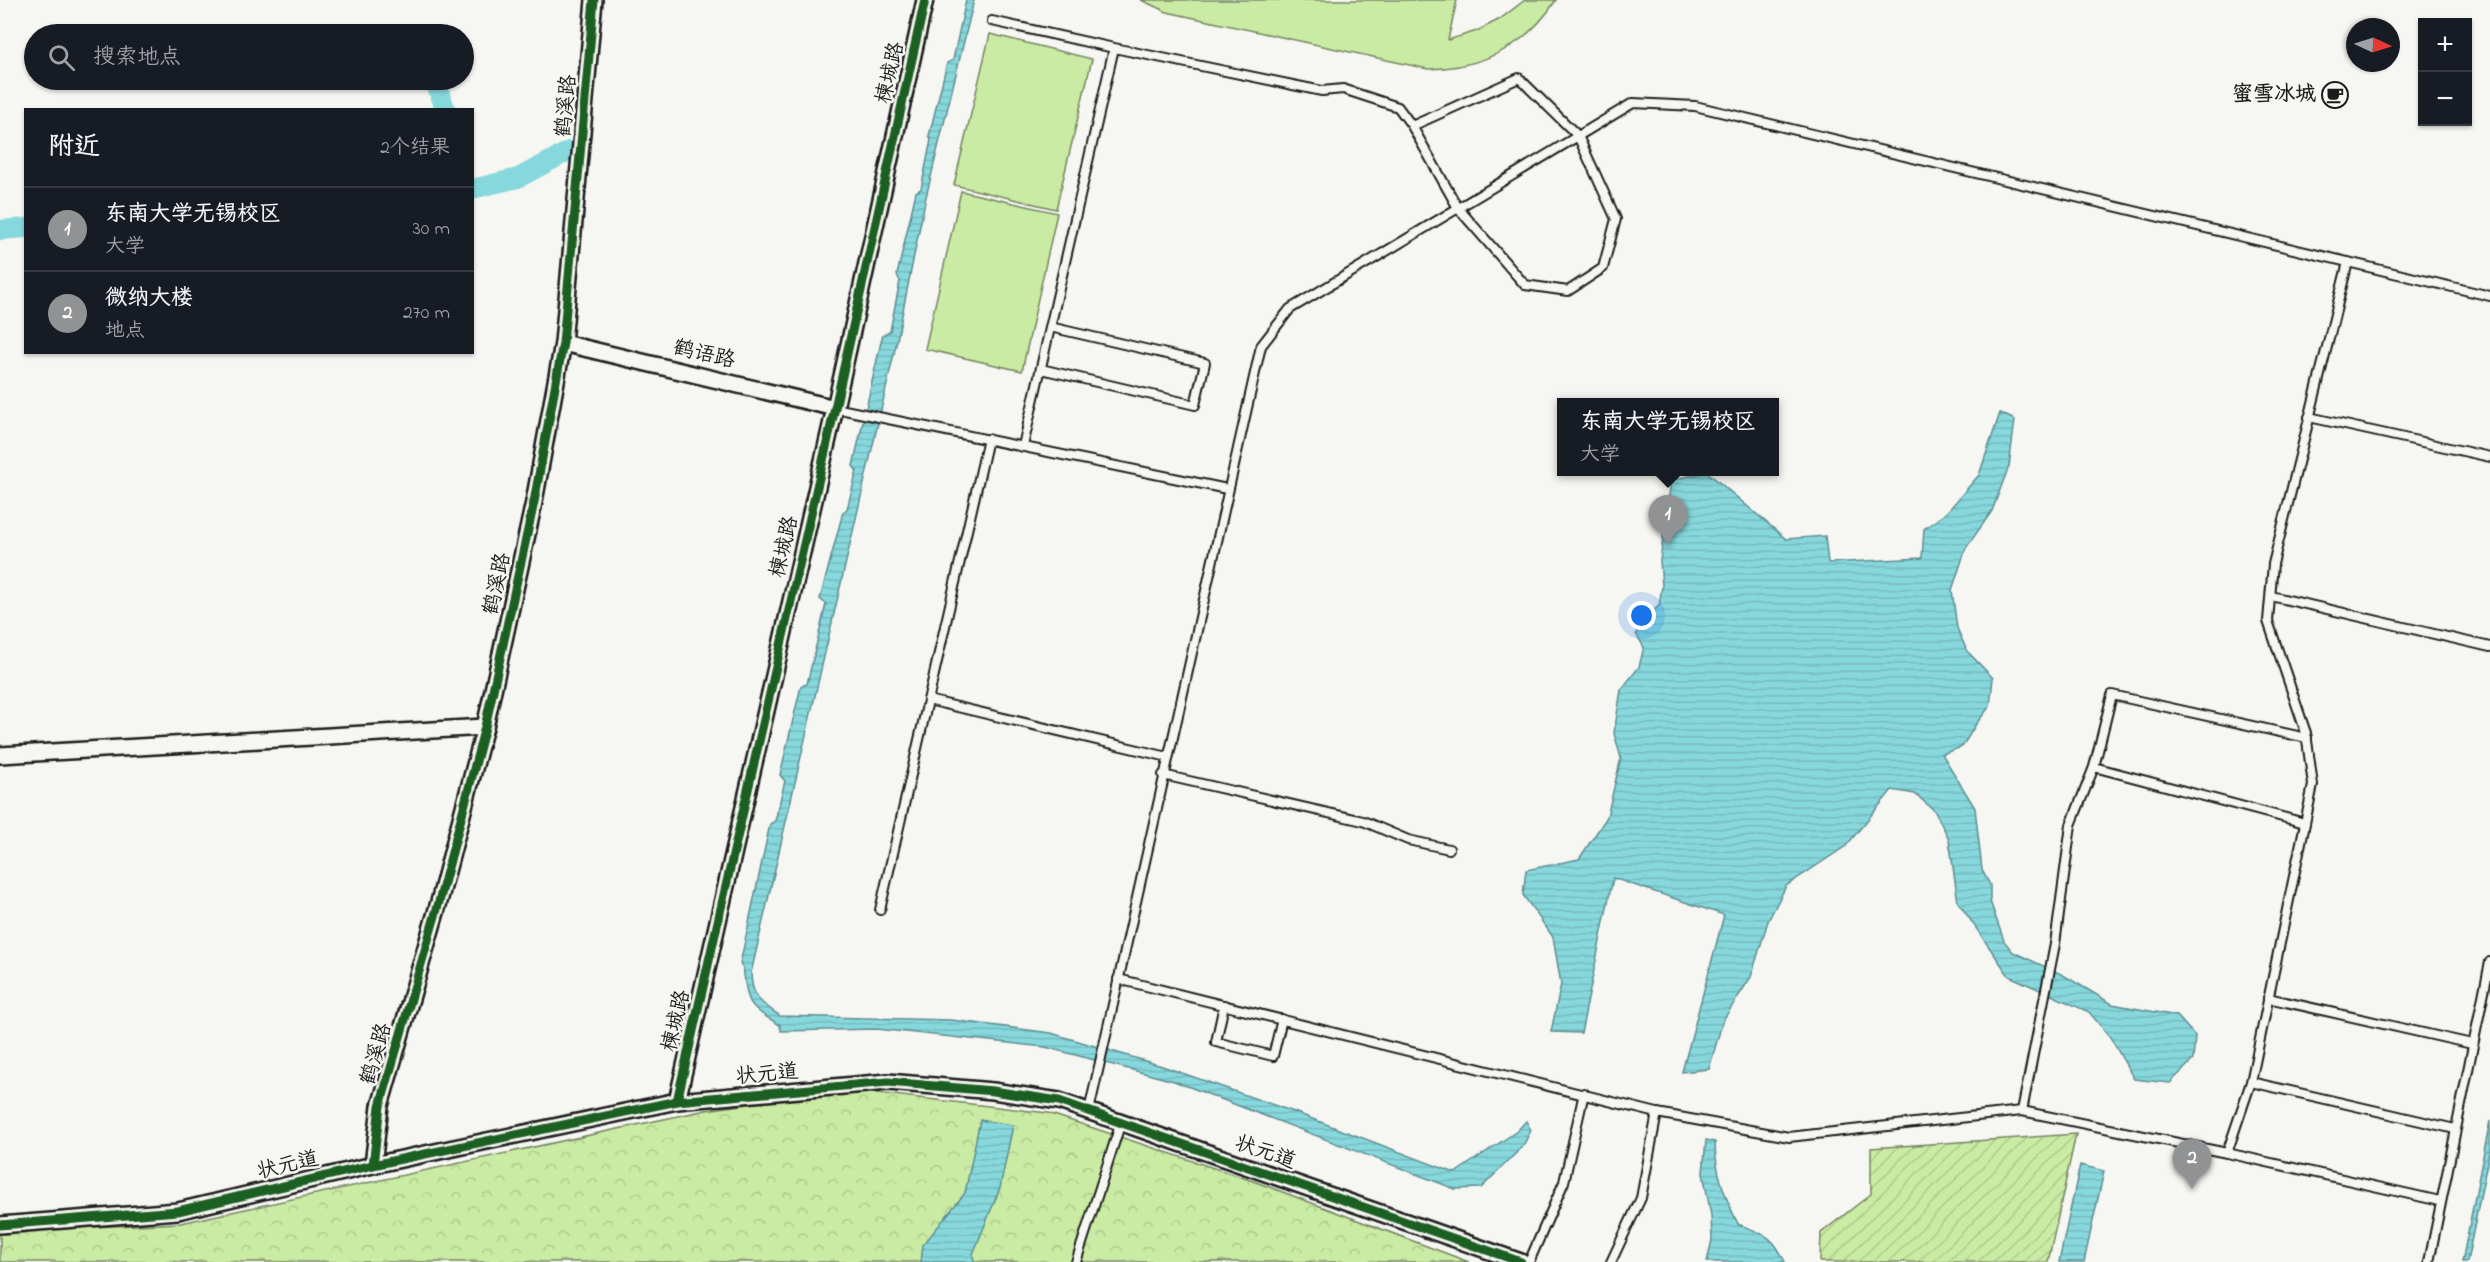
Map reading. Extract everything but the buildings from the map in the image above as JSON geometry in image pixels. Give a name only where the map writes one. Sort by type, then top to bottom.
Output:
[{"type":"street","name":"鹤溪路","points":[[373,1165],[380,1106],[439,902],[485,727],[534,502],[563,343],[594,0]]},
{"type":"street","name":"楝城路","points":[[677,1101],[835,408],[925,0]]},
{"type":"street","name":"鹤语路","points":[[563,343],[835,408]]},
{"type":"street","points":[[0,754],[485,727]]},
{"type":"street","name":"状元道","points":[[0,1225],[178,1211],[373,1165],[677,1101],[888,1082],[993,1090],[1059,1101],[1521,1262]]},
{"type":"lane","points":[[992,21],[1322,91],[1343,89],[1398,107],[1412,126],[1458,208],[1525,285],[1568,291],[1603,268],[1616,219],[1578,136],[1520,78],[1412,126]]},
{"type":"lane","points":[[1023,446],[1114,48]]},
{"type":"lane","points":[[1089,1111],[1227,489],[1261,346],[1290,309],[1633,103],[1695,106],[2490,296]]},
{"type":"lane","points":[[2227,1153],[2251,1082],[2313,785],[2307,738],[2268,621],[2273,564],[2348,262]]},
{"type":"lane","points":[[1041,369],[1195,405],[1205,363],[1050,327]]},
{"type":"lane","points":[[835,408],[1227,489]]},
{"type":"lane","points":[[2309,417],[2490,457]]},
{"type":"lane","points":[[880,910],[988,439]]},
{"type":"lane","points":[[2271,596],[2490,647]]},
{"type":"lane","points":[[2022,1111],[2055,944],[2071,825],[2094,766],[2112,695],[2307,738]]},
{"type":"lane","points":[[928,700],[1168,757]]},
{"type":"lane","points":[[2094,766],[2305,823]]},
{"type":"lane","points":[[1163,775],[1363,821],[1408,840],[1449,849]]},
{"type":"lane","points":[[2429,1262],[2490,962]]},
{"type":"lane","points":[[1118,979],[1657,1113],[1789,1137],[2022,1111],[2227,1153],[2440,1201]]},
{"type":"lane","points":[[2268,998],[2472,1044]]},
{"type":"lane","points":[[1224,1005],[1216,1042],[1273,1056],[1282,1019]]},
{"type":"lane","points":[[2251,1082],[2455,1129]]},
{"type":"lane","points":[[1529,1262],[1564,1182],[1584,1093]]},
{"type":"lane","points":[[1611,1262],[1641,1198],[1657,1113]]},
{"type":"lane","points":[[1076,1262],[1121,1122]]},
{"type":"green space","points":[[1141,0],[1457,0],[1448,40],[1477,31],[1500,19],[1525,0],[1556,0],[1531,30],[1501,52],[1467,64],[1428,69],[1167,12]]},
{"type":"green space","points":[[990,34],[1092,59],[1056,209],[954,185]]},
{"type":"green space","points":[[961,191],[1057,213],[1022,371],[925,349]]},
{"type":"green space","points":[[850,1090],[1048,1113],[1256,1182],[1469,1262],[0,1262],[0,1231],[181,1223],[706,1110]]},
{"type":"green space","points":[[2076,1134],[2048,1262],[1820,1262],[1821,1233],[1871,1194],[1871,1148]]},
{"type":"water","points":[[966,0],[974,0],[925,201],[896,345],[751,973],[755,994],[762,1003],[780,1016],[951,1020],[1051,1033],[1162,1066],[1294,1112],[1455,1173],[1517,1131],[1526,1121],[1531,1130],[1523,1146],[1481,1188],[1455,1189],[1174,1081],[1045,1047],[877,1029],[781,1031],[780,1025],[755,1008],[748,997],[743,967],[740,964],[770,824],[775,821],[785,781],[780,775],[801,686],[807,684],[826,604],[820,599],[843,512],[847,509],[857,471],[853,466],[881,342],[883,335],[890,331],[900,281],[897,275],[916,192],[921,189],[931,140],[929,136],[947,63],[953,60]]},
{"type":"water","points":[[2000,413],[2015,420],[2009,466],[1992,511],[1966,548],[1952,590],[1957,628],[1967,651],[1993,678],[1990,706],[1962,747],[1942,754],[1975,808],[1982,870],[1990,885],[1990,901],[2004,941],[2013,952],[2063,975],[2112,1004],[2177,1016],[2195,1036],[2193,1060],[2170,1083],[2134,1079],[2110,1037],[2089,1012],[2009,976],[1958,902],[1949,839],[1934,810],[1915,794],[1892,790],[1846,846],[1786,886],[1768,921],[1751,977],[1723,1020],[1709,1069],[1682,1072],[1724,915],[1613,878],[1581,1033],[1551,1032],[1561,984],[1553,937],[1523,895],[1526,870],[1579,859],[1607,817],[1621,758],[1614,733],[1621,690],[1639,667],[1644,647],[1636,634],[1641,620],[1659,606],[1662,586],[1660,561],[1671,480],[1689,476],[1712,476],[1786,539],[1825,536],[1828,563],[1922,558],[1924,529],[1946,513],[1979,475]]},
{"type":"water","points":[[980,1120],[1013,1125],[1000,1188],[973,1254],[974,1262],[921,1262],[923,1245],[965,1193]]},
{"type":"water","points":[[2490,1121],[2490,1148],[2467,1262],[2462,1262]]},
{"type":"water","points":[[1706,1140],[1715,1142],[1722,1184],[1738,1224],[1755,1230],[1772,1241],[1785,1262],[1707,1262],[1712,1240],[1711,1215],[1703,1173]]},
{"type":"water","points":[[2080,1165],[2104,1171],[2084,1262],[2059,1262]]},
{"type":"waterway","points":[[438,90],[445,108]]},
{"type":"waterway","points":[[474,189],[518,178],[569,151]]},
{"type":"waterway","points":[[0,230],[24,228]]},
{"type":"cycle path","points":[[373,1165],[380,1106],[439,902],[485,727],[534,502],[563,343],[594,0]]},
{"type":"cycle path","points":[[677,1101],[835,408],[925,0]]},
{"type":"cycle path","points":[[0,1225],[178,1211],[373,1165],[677,1101],[888,1082],[993,1091],[1059,1101],[1521,1262]]},
{"type":"place","name":"蜜雪冰城","points":[[2335,95]]},
{"type":"place","name":"东南大学无锡校区","points":[[1668,545]]},
{"type":"place","name":"微纳大楼","points":[[2192,1189]]}]
